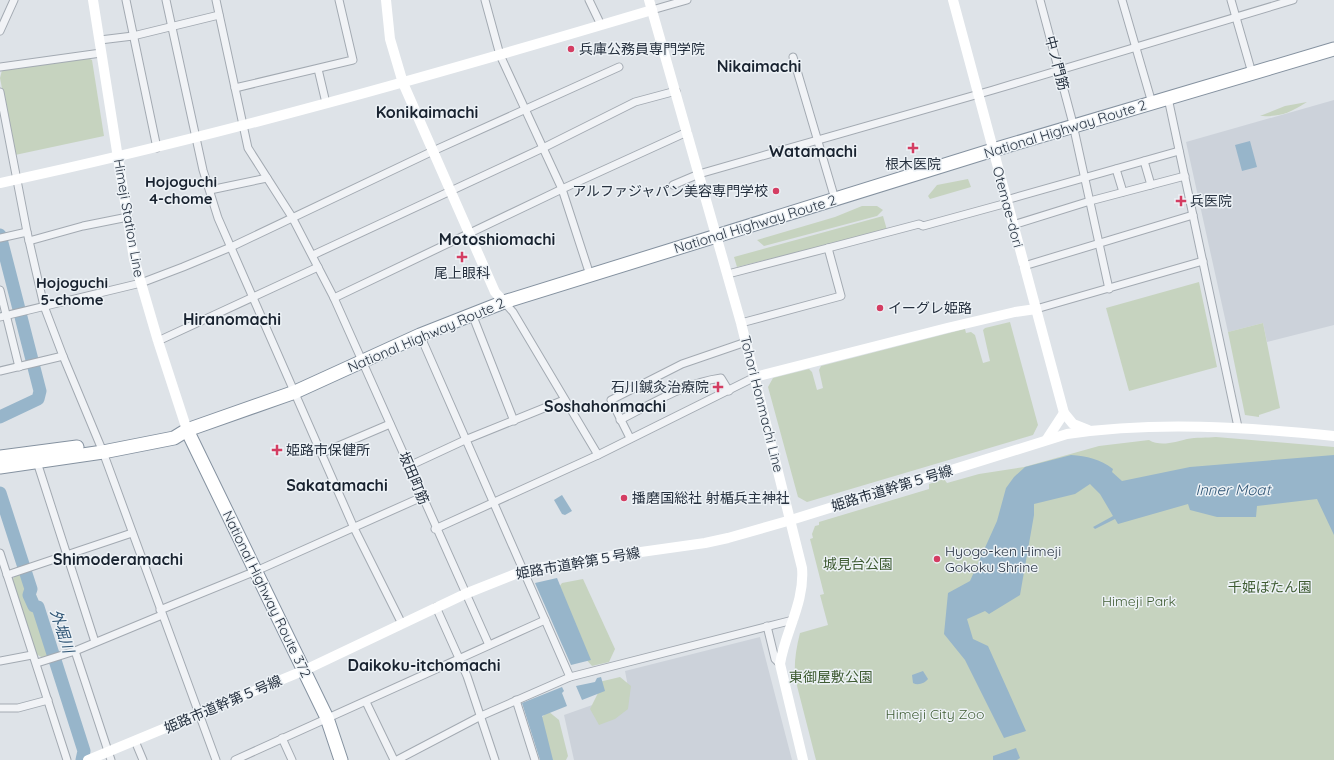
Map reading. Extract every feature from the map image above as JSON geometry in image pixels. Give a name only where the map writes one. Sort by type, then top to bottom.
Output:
[{"type":"highway","name":"National Highway Route 2","points":[[0,457],[102,448],[174,438],[187,430],[294,392],[420,335],[504,302],[993,150],[1334,48]]},
{"type":"highway","name":"National Highway Route 372","points":[[187,430],[327,718],[341,760]]},
{"type":"highway","name":"National Highway Route 2","points":[[0,467],[37,462],[102,448]]},
{"type":"street","points":[[0,31],[14,0]]},
{"type":"street","name":"Himeji Station Line","points":[[93,0],[134,259],[187,430]]},
{"type":"street","points":[[126,0],[157,148]]},
{"type":"street","points":[[166,0],[196,138],[218,218],[354,528],[402,624]]},
{"type":"street","name":"坂田町筋","points":[[216,0],[248,148],[292,217],[334,298],[489,645]]},
{"type":"street","points":[[235,88],[353,60],[339,0]]},
{"type":"street","points":[[386,0],[392,44],[403,83],[495,292],[513,312],[598,455]]},
{"type":"street","points":[[485,0],[500,55],[562,189],[590,275]]},
{"type":"street","points":[[589,0],[601,25]]},
{"type":"street","name":"Tohori Honmachi Line","points":[[649,0],[728,274],[791,520],[803,576],[800,596],[780,664],[803,760]]},
{"type":"street","points":[[0,183],[157,148],[403,83],[687,0]]},
{"type":"street","name":"Otemae-dori","points":[[952,0],[1064,413]]},
{"type":"street","name":"中ノ門筋","points":[[1040,0],[1074,126],[1109,289]]},
{"type":"street","points":[[1122,0],[1152,103]]},
{"type":"street","points":[[1231,0],[1252,73]]},
{"type":"street","points":[[672,185],[699,174],[978,94],[1293,0]]},
{"type":"street","points":[[100,40],[133,36],[219,15]]},
{"type":"street","points":[[0,67],[101,52]]},
{"type":"street","points":[[793,57],[835,199]]},
{"type":"street","points":[[4,316],[90,297],[141,283],[231,247],[433,151],[620,67]]},
{"type":"street","points":[[318,69],[326,103]]},
{"type":"street","points":[[313,255],[543,148],[635,102],[676,91]]},
{"type":"street","points":[[0,92],[27,232],[44,306],[63,356],[102,448],[216,760]]},
{"type":"street","points":[[1168,98],[1238,427]]},
{"type":"street","points":[[334,298],[562,189],[687,132]]},
{"type":"street","points":[[728,274],[919,224],[923,226],[1180,151]]},
{"type":"street","points":[[1144,161],[1151,185]]},
{"type":"street","points":[[1116,169],[1123,192]]},
{"type":"street","points":[[1013,225],[1090,201],[1185,176]]},
{"type":"street","points":[[210,190],[267,178]]},
{"type":"street","points":[[1024,266],[1193,215]]},
{"type":"street","points":[[29,241],[83,226],[128,217]]},
{"type":"street","points":[[3,238],[27,232]]},
{"type":"street","points":[[741,323],[841,296],[828,248]]},
{"type":"street","points":[[436,529],[598,455],[755,377],[947,328],[1015,312],[1036,309],[1203,261]]},
{"type":"street","points":[[158,340],[253,298],[318,267]]},
{"type":"street","points":[[0,290],[4,316],[19,366]]},
{"type":"street","points":[[472,314],[514,421]]},
{"type":"street","points":[[420,335],[570,677]]},
{"type":"street","points":[[630,438],[611,400],[682,364],[746,342]]},
{"type":"street","points":[[0,371],[63,356]]},
{"type":"street","points":[[620,420],[679,390],[705,380],[721,378],[728,391]]},
{"type":"street","points":[[410,466],[465,440],[564,400]]},
{"type":"street","points":[[1047,439],[1064,413],[1073,424],[1090,431]]},
{"type":"street","points":[[322,453],[390,424]]},
{"type":"street","name":"姫路市道幹第５号線","points":[[88,760],[110,756],[135,740],[304,670],[436,607],[524,570],[576,561],[705,543],[791,520],[1047,439],[1090,431],[1166,426],[1238,427],[1334,436]]},
{"type":"street","points":[[37,462],[95,642]]},
{"type":"street","points":[[37,664],[75,651],[422,497]]},
{"type":"street","points":[[7,575],[68,556],[132,533]]},
{"type":"street","points":[[0,553],[67,760]]},
{"type":"street","points":[[436,607],[482,716],[495,760]]},
{"type":"street","points":[[235,760],[545,620]]},
{"type":"street","points":[[366,702],[397,760],[482,716],[570,677],[793,620]]},
{"type":"street","points":[[767,626],[775,658],[780,664]]},
{"type":"street","points":[[75,651],[110,756]]},
{"type":"street","points":[[0,661],[32,655]]},
{"type":"street","points":[[0,708],[18,708],[48,700]]},
{"type":"street","points":[[516,700],[535,760]]},
{"type":"street","points":[[282,738],[292,760]]},
{"type":"street","points":[[135,740],[143,760]]},
{"type":"shaded area","points":[[1334,100],[1334,325],[1267,342],[1263,323],[1228,332],[1186,142]]},
{"type":"shaded area","points":[[760,637],[792,760],[574,760],[564,715],[629,692],[625,671]]},
{"type":"green space","points":[[88,58],[92,60],[104,136],[15,155],[0,78],[2,70]]},
{"type":"green space","points":[[1307,102],[1285,114],[1260,116],[1285,106]]},
{"type":"green space","points":[[968,179],[971,187],[930,199],[928,196],[937,185]]},
{"type":"green space","points":[[862,206],[877,206],[883,210],[877,216],[764,246],[757,240],[835,217]]},
{"type":"green space","points":[[883,216],[887,230],[737,267],[734,257]]},
{"type":"green space","points":[[1199,282],[1217,367],[1129,391],[1106,308]]},
{"type":"green space","points":[[1010,322],[1038,425],[1033,435],[807,502],[798,497],[768,387],[773,378],[809,369],[812,372],[817,390],[823,388],[819,370],[821,366],[965,329],[966,333],[971,332],[975,335],[983,363],[990,361],[983,330],[985,328]]},
{"type":"green space","points":[[1263,323],[1280,408],[1259,415],[1259,417],[1245,415],[1228,332]]},
{"type":"green space","name":"Himeji Park","points":[[1216,437],[1334,447],[1334,760],[816,760],[795,678],[795,666],[796,650],[800,633],[828,625],[820,595],[824,594],[810,539],[813,538],[812,534],[815,526],[819,525],[819,522],[929,489],[929,484],[944,479],[947,483],[979,474],[1024,467],[1099,446],[1149,440],[1163,444],[1190,438]]},
{"type":"green space","points":[[28,571],[56,653],[43,658],[36,654],[12,580],[15,576]]},
{"type":"green space","points":[[583,579],[615,649],[609,662],[592,666],[584,657],[556,591],[562,583]]},
{"type":"green space","points":[[620,677],[631,686],[628,709],[615,719],[599,725],[590,709],[600,689],[599,682]]},
{"type":"green space","points":[[548,711],[559,720],[568,756],[566,760],[548,760],[537,722]]},
{"type":"water","points":[[1250,141],[1257,167],[1242,171],[1235,145]]},
{"type":"water","name":"Inner Moat","points":[[1071,455],[1098,460],[1113,469],[1112,472],[1122,481],[1190,467],[1334,455],[1334,535],[1317,499],[1257,506],[1256,517],[1217,517],[1190,510],[1188,504],[1118,524],[1115,519],[1095,529],[1093,527],[1113,516],[1100,494],[1090,484],[1075,494],[1034,504],[1034,515],[1020,595],[989,614],[985,611],[967,619],[973,639],[988,646],[1026,731],[1004,738],[965,660],[944,634],[948,593],[970,581],[997,521],[1006,488],[1014,477],[1025,467]]},
{"type":"water","points":[[562,495],[572,511],[565,515],[562,514],[554,500]]},
{"type":"water","points":[[557,578],[591,660],[571,665],[535,583]]},
{"type":"water","points":[[923,671],[928,679],[921,684],[913,683],[912,675]]},
{"type":"water","points":[[601,677],[605,691],[582,700],[576,686],[595,682],[597,678]]},
{"type":"water","points":[[562,687],[564,691],[562,693],[567,706],[542,716],[553,760],[540,760],[522,703]]},
{"type":"water","points":[[1016,748],[1020,758],[1017,760],[993,760],[993,756]]},
{"type":"waterway","points":[[0,235],[40,391],[38,399],[0,417]]},
{"type":"waterway","name":"外堀川","points":[[0,493],[31,589],[29,595],[34,606],[38,607],[84,751],[82,760]]},
{"type":"place","name":"兵庫公務員専門学院","points":[[571,49]]},
{"type":"place","name":"根木医院","points":[[913,148]]},
{"type":"place","name":"アルファジャパン美容専門学校","points":[[776,191]]},
{"type":"place","name":"兵医院","points":[[1181,201]]},
{"type":"place","name":"尾上眼科","points":[[462,257]]},
{"type":"place","name":"イーグレ姫路","points":[[880,308]]},
{"type":"place","name":"石川鍼灸治療院","points":[[718,387]]},
{"type":"place","name":"姫路市保健所","points":[[277,450]]},
{"type":"place","name":"播磨国総社 射楯兵主神社","points":[[624,498]]},
{"type":"place","name":"Hyogo-ken Himeji Gokoku Shrine","points":[[937,559]]},
{"type":"district","name":"Nikaimachi","points":[[759,66]]},
{"type":"district","name":"Konikaimachi","points":[[427,112]]},
{"type":"district","name":"Watamachi","points":[[813,151]]},
{"type":"district","name":"Hojoguchi 4-chome","points":[[181,190]]},
{"type":"district","name":"Motoshiomachi","points":[[497,239]]},
{"type":"district","name":"Hojoguchi 5-chome","points":[[72,292]]},
{"type":"district","name":"Hiranomachi","points":[[232,319]]},
{"type":"district","name":"Soshahonmachi","points":[[605,406]]},
{"type":"district","name":"Sakatamachi","points":[[337,485]]},
{"type":"district","name":"Shimoderamachi","points":[[118,559]]},
{"type":"district","name":"Daikoku-itchomachi","points":[[424,665]]},
{"type":"park label","name":"城見台公園","points":[[858,564]]},
{"type":"park label","name":"千姫ぼたん園","points":[[1270,587]]},
{"type":"park label","name":"東御屋敷公園","points":[[831,677]]},
{"type":"park label","name":"Himeji City Zoo","points":[[935,714]]}]
